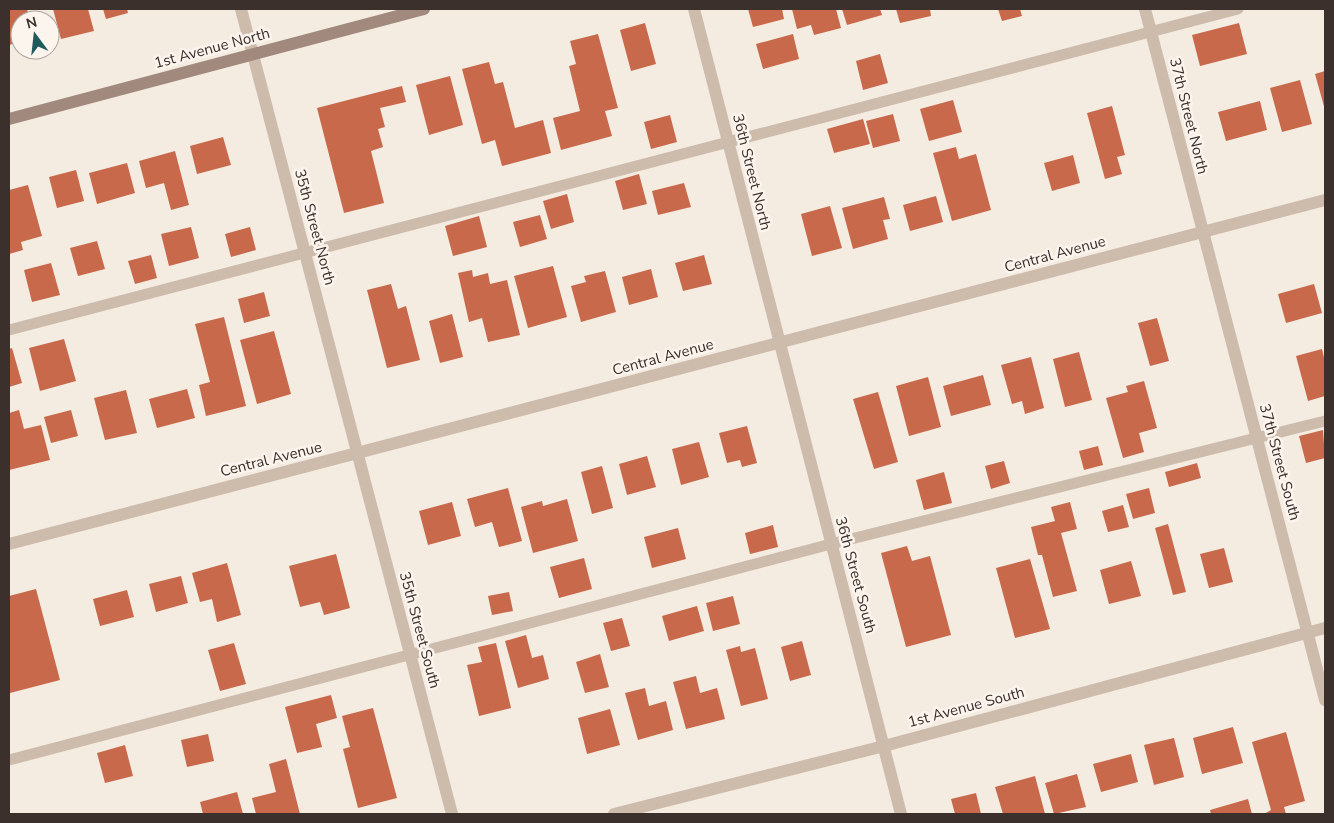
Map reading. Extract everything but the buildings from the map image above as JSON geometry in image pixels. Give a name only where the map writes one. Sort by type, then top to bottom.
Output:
[{"type":"main road","name":"1st Avenue North","points":[[9,119],[424,9]]},
{"type":"street","name":"35th Street North","points":[[241,9],[357,454]]},
{"type":"street","name":"36th Street North","points":[[694,9],[779,343]]},
{"type":"street","name":"37th Street North","points":[[1145,9],[1202,232]]},
{"type":"street","name":"Central Avenue","points":[[9,544],[1325,200]]},
{"type":"street","name":"37th Street South","points":[[1202,232],[1325,700]]},
{"type":"street","name":"36th Street South","points":[[779,343],[901,814]]},
{"type":"street","name":"35th Street South","points":[[357,454],[452,814]]},
{"type":"street","name":"1st Avenue South","points":[[614,814],[884,746],[1325,628]]},
{"type":"lane","points":[[9,330],[1238,9]]},
{"type":"lane","points":[[9,760],[831,544],[1325,420]]}]
